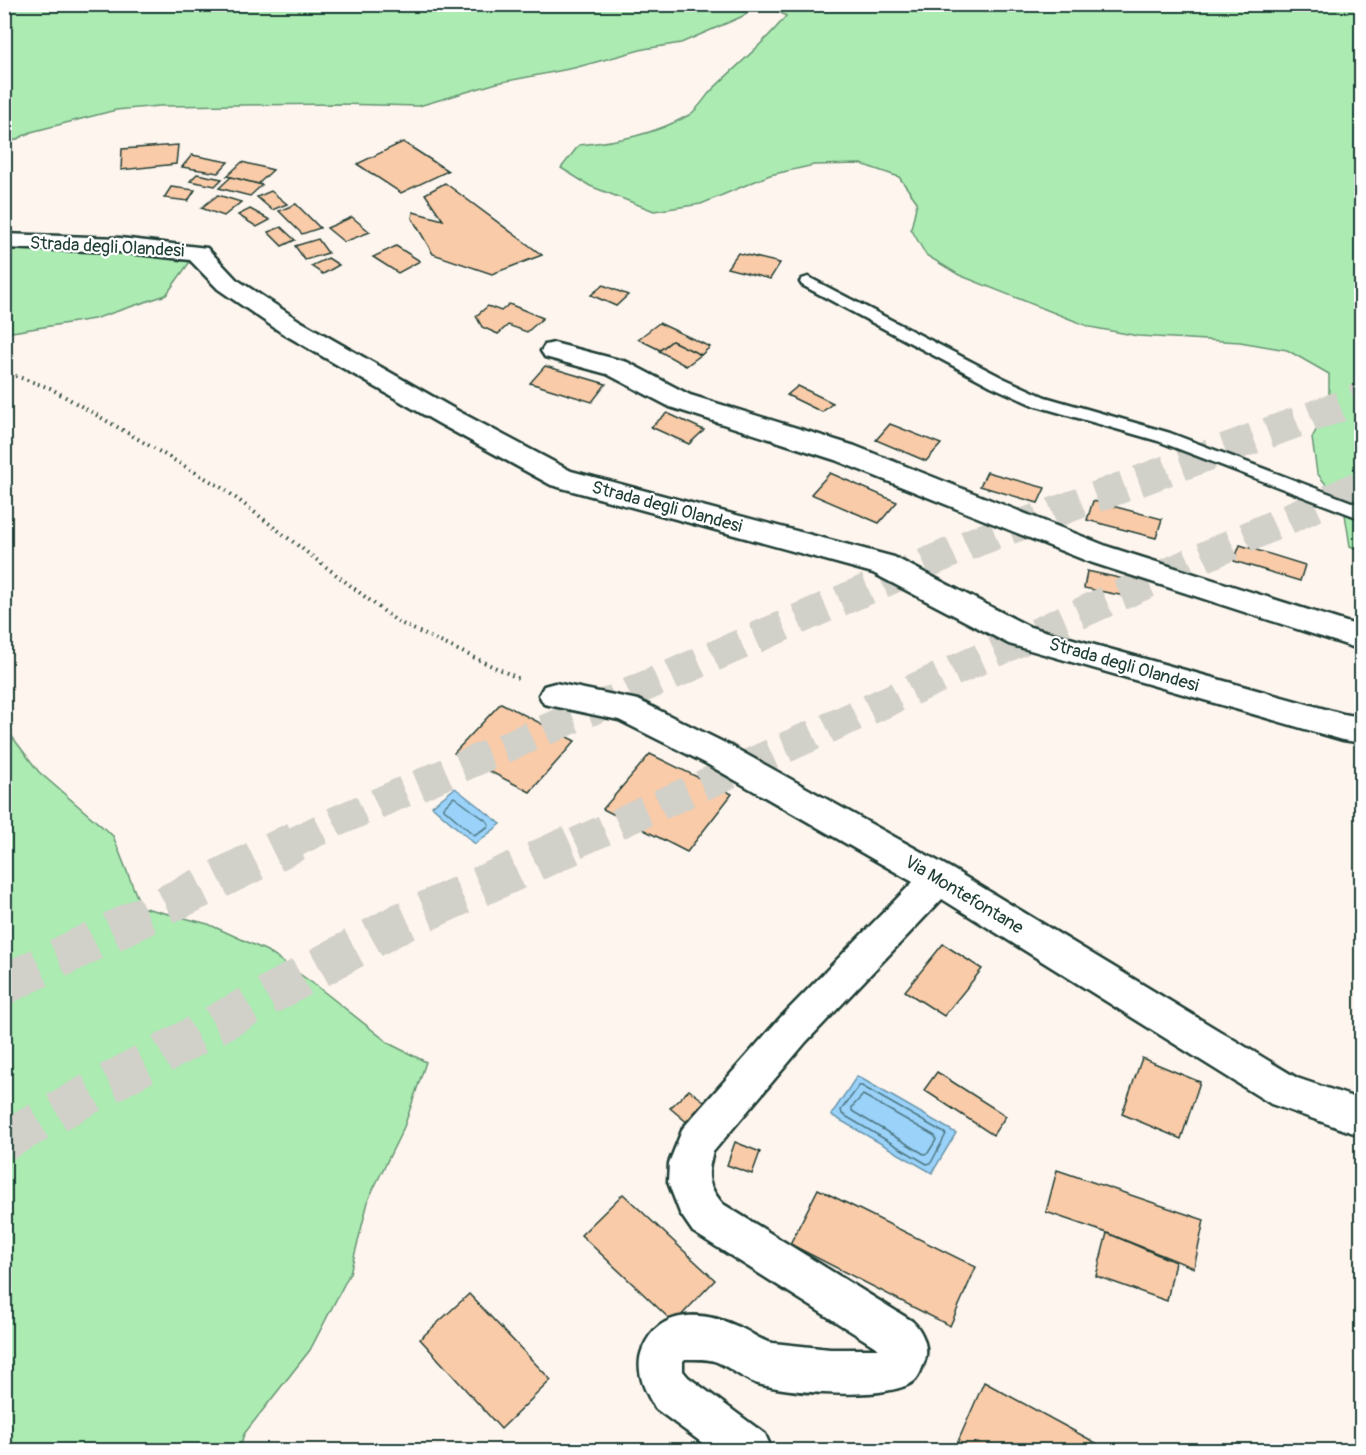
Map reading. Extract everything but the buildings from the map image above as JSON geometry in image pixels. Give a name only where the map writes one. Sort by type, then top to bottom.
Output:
[{"type":"street","name":"Strada degli Olandesi","points":[[4,242],[120,245],[198,253],[226,284],[291,327],[448,417],[561,478],[883,565],[1020,636],[1362,730]]},
{"type":"street","points":[[554,351],[617,368],[680,401],[845,453],[1098,554],[1362,639]]},
{"type":"street","name":"Via Montefontane","points":[[555,695],[626,709],[719,755],[939,879],[1285,1091],[1362,1118]]},
{"type":"street","points":[[749,1450],[672,1393],[665,1385],[660,1375],[659,1364],[668,1345],[686,1336],[696,1337],[724,1342],[761,1363],[866,1373],[898,1366],[903,1361],[904,1343],[895,1334],[708,1218],[694,1201],[687,1181],[689,1160],[697,1141],[793,1030],[939,879]]},
{"type":"lane","points":[[808,282],[1039,401],[1164,437],[1362,513]]},
{"type":"path","points":[[4,372],[50,388],[224,489],[398,622],[555,695]]},
{"type":"green space","points":[[5,4],[758,5],[741,17],[681,43],[644,49],[574,68],[497,83],[419,106],[337,104],[159,106],[116,110],[31,132],[5,145]]},
{"type":"green space","points":[[768,5],[1361,5],[1361,551],[1350,546],[1344,508],[1317,473],[1312,438],[1329,406],[1329,374],[1287,350],[1240,342],[1138,336],[1090,327],[959,275],[926,255],[911,229],[917,202],[899,177],[861,164],[814,165],[770,175],[701,204],[654,211],[590,186],[561,168],[579,145],[622,139],[649,132],[692,113],[786,16]]},
{"type":"green space","points":[[5,250],[95,252],[192,259],[166,295],[94,319],[5,333]]},
{"type":"green space","points":[[4,726],[39,772],[113,836],[141,907],[208,924],[267,951],[318,987],[390,1044],[426,1062],[404,1127],[369,1198],[350,1273],[310,1350],[244,1434],[239,1450],[5,1450]]},
{"type":"water","points":[[455,788],[501,824],[475,844],[432,806]]},
{"type":"water","points":[[857,1076],[956,1133],[932,1173],[831,1115]]},
{"type":"tunnel","points":[[293,843],[335,822],[975,542],[1362,398]]},
{"type":"tunnel","points":[[576,843],[1362,485]]},
{"type":"tunnel","points":[[4,985],[296,841]]},
{"type":"tunnel","points":[[4,1141],[400,923],[580,841]]}]
